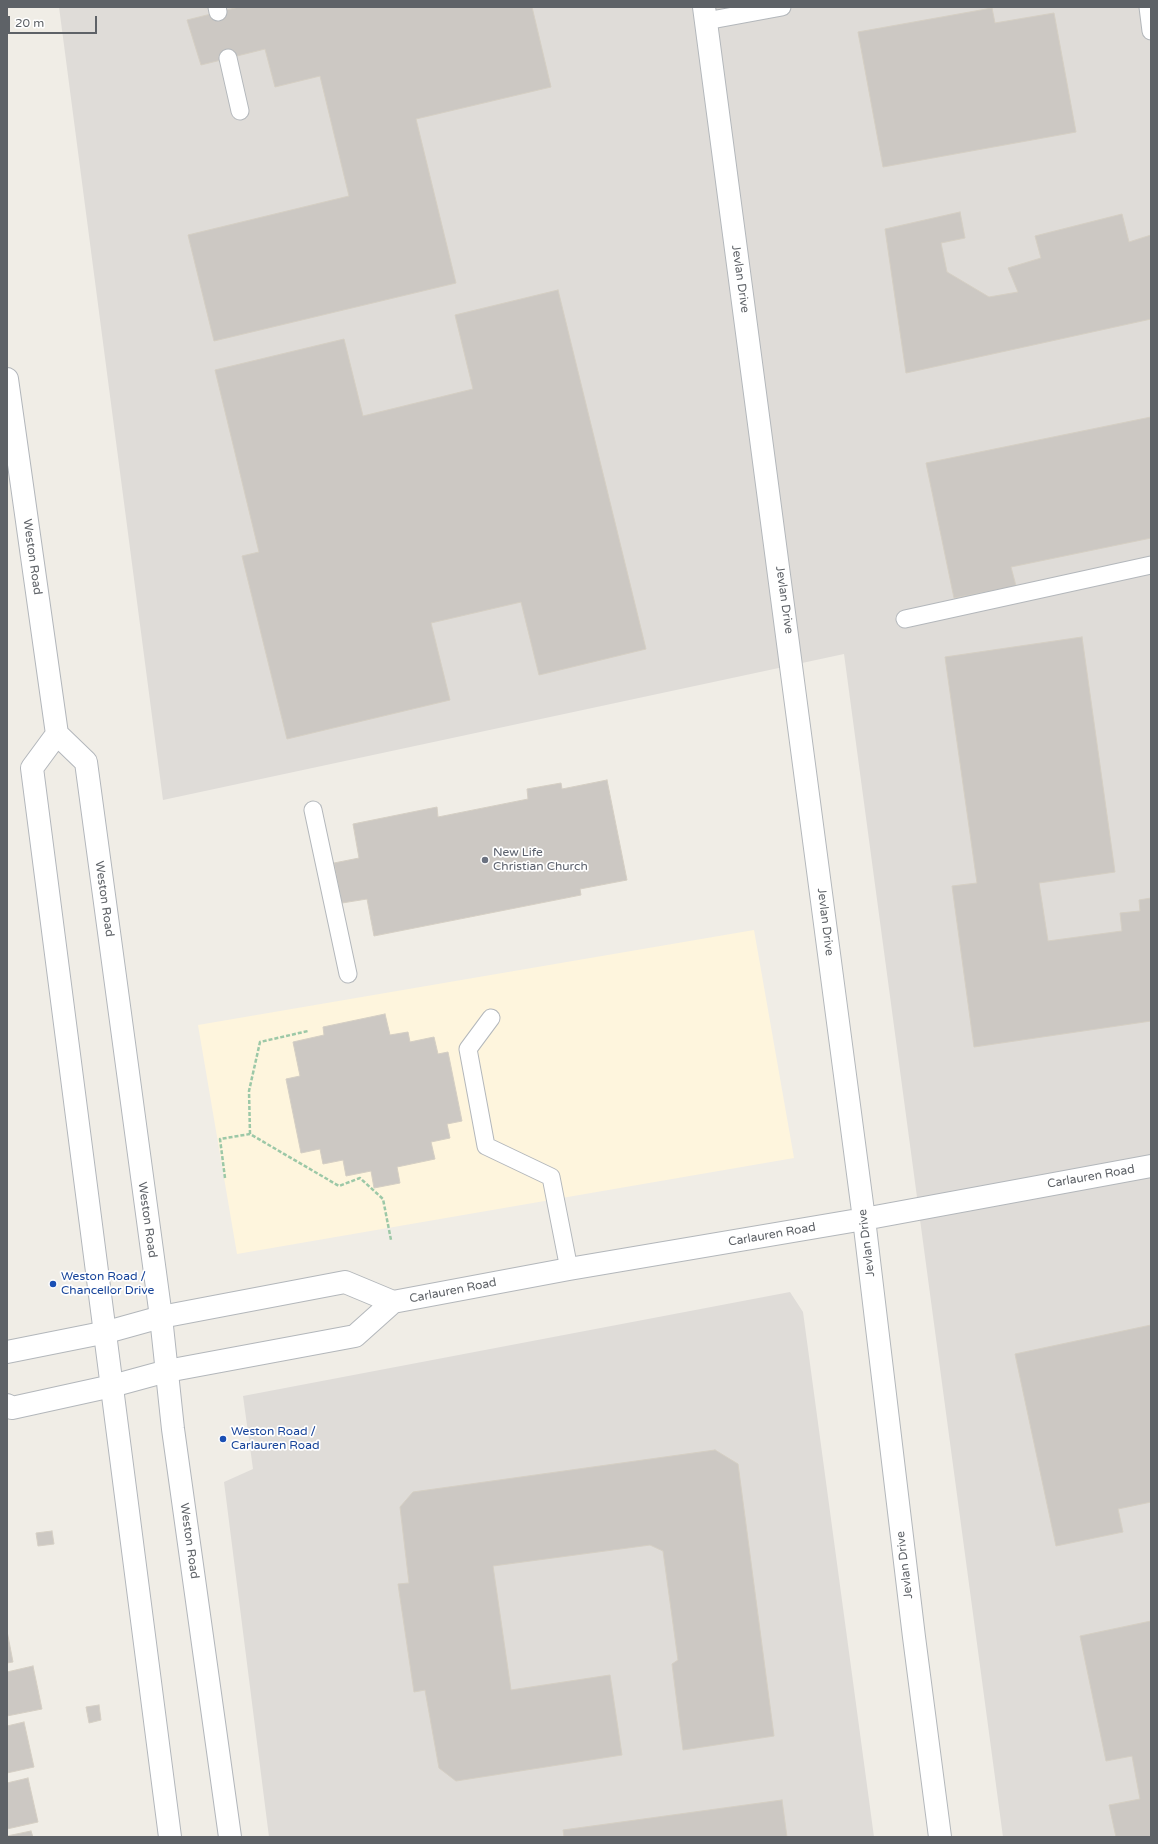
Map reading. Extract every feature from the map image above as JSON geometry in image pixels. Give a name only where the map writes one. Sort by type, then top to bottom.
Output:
[{"type":"street","name":"Jevlan Drive","points":[[705,14],[864,1219],[913,1633],[940,1837]]},
{"type":"street","name":"Weston Road","points":[[7,379],[56,734],[86,762],[161,1317],[174,1437],[230,1837]]},
{"type":"street","points":[[56,734],[32,768],[170,1837]]},
{"type":"street","name":"Carlauren Road","points":[[7,1405],[12,1408],[112,1386],[167,1371],[355,1336],[393,1302],[569,1269],[864,1219],[1151,1166]]},
{"type":"street","name":"Carlauren Road","points":[[7,1352],[106,1332],[161,1317],[345,1282],[393,1302]]},
{"type":"lane","points":[[705,14],[782,7]]},
{"type":"lane","points":[[1148,7],[1151,31]]},
{"type":"lane","points":[[228,58],[240,111]]},
{"type":"lane","points":[[905,619],[1151,565]]},
{"type":"lane","points":[[313,810],[348,974]]},
{"type":"lane","points":[[491,1018],[468,1049],[486,1146],[551,1176],[569,1269]]},
{"type":"path","points":[[250,1134],[249,1091],[260,1042],[308,1031]]},
{"type":"path","points":[[225,1178],[220,1139],[250,1134],[339,1186],[360,1178],[383,1199],[391,1240]]},
{"type":"shaded area","points":[[59,7],[1151,7],[1151,1837],[1003,1837],[844,654],[163,800]]},
{"type":"shaded area","points":[[754,930],[794,1158],[237,1254],[198,1025]]},
{"type":"shaded area","points":[[790,1292],[803,1312],[874,1837],[269,1837],[224,1482],[253,1469],[243,1396]]},
{"type":"building","points":[[239,7],[532,7],[551,87],[416,119],[456,283],[214,341],[188,235],[349,196],[320,76],[275,87],[265,49],[201,65],[187,20]]},
{"type":"building","points":[[992,8],[995,23],[1054,13],[1076,132],[883,167],[858,32]]},
{"type":"building","points":[[960,212],[965,238],[941,243],[947,272],[989,297],[1018,292],[1008,268],[1041,258],[1035,236],[1122,214],[1129,242],[1151,235],[1151,319],[906,373],[885,229]]},
{"type":"building","points":[[558,290],[646,649],[539,675],[521,602],[431,623],[450,700],[287,739],[242,556],[259,552],[215,370],[344,339],[363,416],[473,389],[455,315]]},
{"type":"building","points":[[1151,417],[1151,538],[1011,567],[1016,586],[954,598],[926,463]]},
{"type":"building","points":[[1082,637],[1115,872],[1039,883],[1048,941],[1122,931],[1120,913],[1140,911],[1139,900],[1151,898],[1151,1021],[974,1047],[952,886],[977,883],[945,657]]},
{"type":"building","name":"New Life Christian Church","points":[[607,780],[627,880],[580,889],[581,895],[374,936],[367,899],[342,903],[334,863],[359,858],[353,824],[437,807],[438,817],[528,799],[527,789],[561,783],[562,789]]},
{"type":"building","points":[[385,1014],[390,1035],[408,1032],[410,1042],[434,1037],[438,1054],[448,1052],[462,1121],[447,1124],[450,1138],[431,1142],[435,1159],[397,1167],[400,1183],[374,1188],[371,1171],[346,1176],[343,1160],[323,1164],[320,1149],[301,1153],[286,1079],[300,1076],[293,1042],[324,1035],[323,1027]]},
{"type":"building","points":[[1151,1325],[1151,1502],[1118,1509],[1123,1532],[1056,1546],[1015,1354]]},
{"type":"building","points":[[715,1450],[738,1464],[774,1736],[683,1750],[672,1664],[678,1660],[663,1551],[650,1545],[493,1566],[511,1690],[610,1675],[622,1755],[456,1781],[439,1768],[425,1690],[414,1692],[398,1584],[409,1583],[400,1507],[413,1492]]},
{"type":"building","points":[[52,1531],[54,1544],[38,1546],[36,1533]]},
{"type":"building","points":[[1151,1621],[1151,1837],[1116,1837],[1109,1805],[1140,1799],[1132,1756],[1106,1761],[1080,1636]]},
{"type":"building","points":[[7,1631],[13,1662],[7,1663]]},
{"type":"building","points":[[33,1666],[42,1709],[7,1716],[7,1672]]},
{"type":"building","points":[[99,1705],[101,1720],[89,1723],[86,1707]]},
{"type":"building","points":[[24,1722],[34,1767],[7,1773],[7,1726]]},
{"type":"building","points":[[28,1778],[38,1822],[7,1829],[7,1783]]},
{"type":"building","points":[[782,1800],[787,1837],[564,1837],[563,1830]]},
{"type":"building","points":[[31,1831],[33,1837],[7,1837],[7,1836]]},
{"type":"place","name":"New Life Christian Church","points":[[485,860]]},
{"type":"place","name":"Weston Road / Chancellor Drive","points":[[53,1284]]},
{"type":"place","name":"Weston Road / Carlauren Road","points":[[223,1439]]}]
